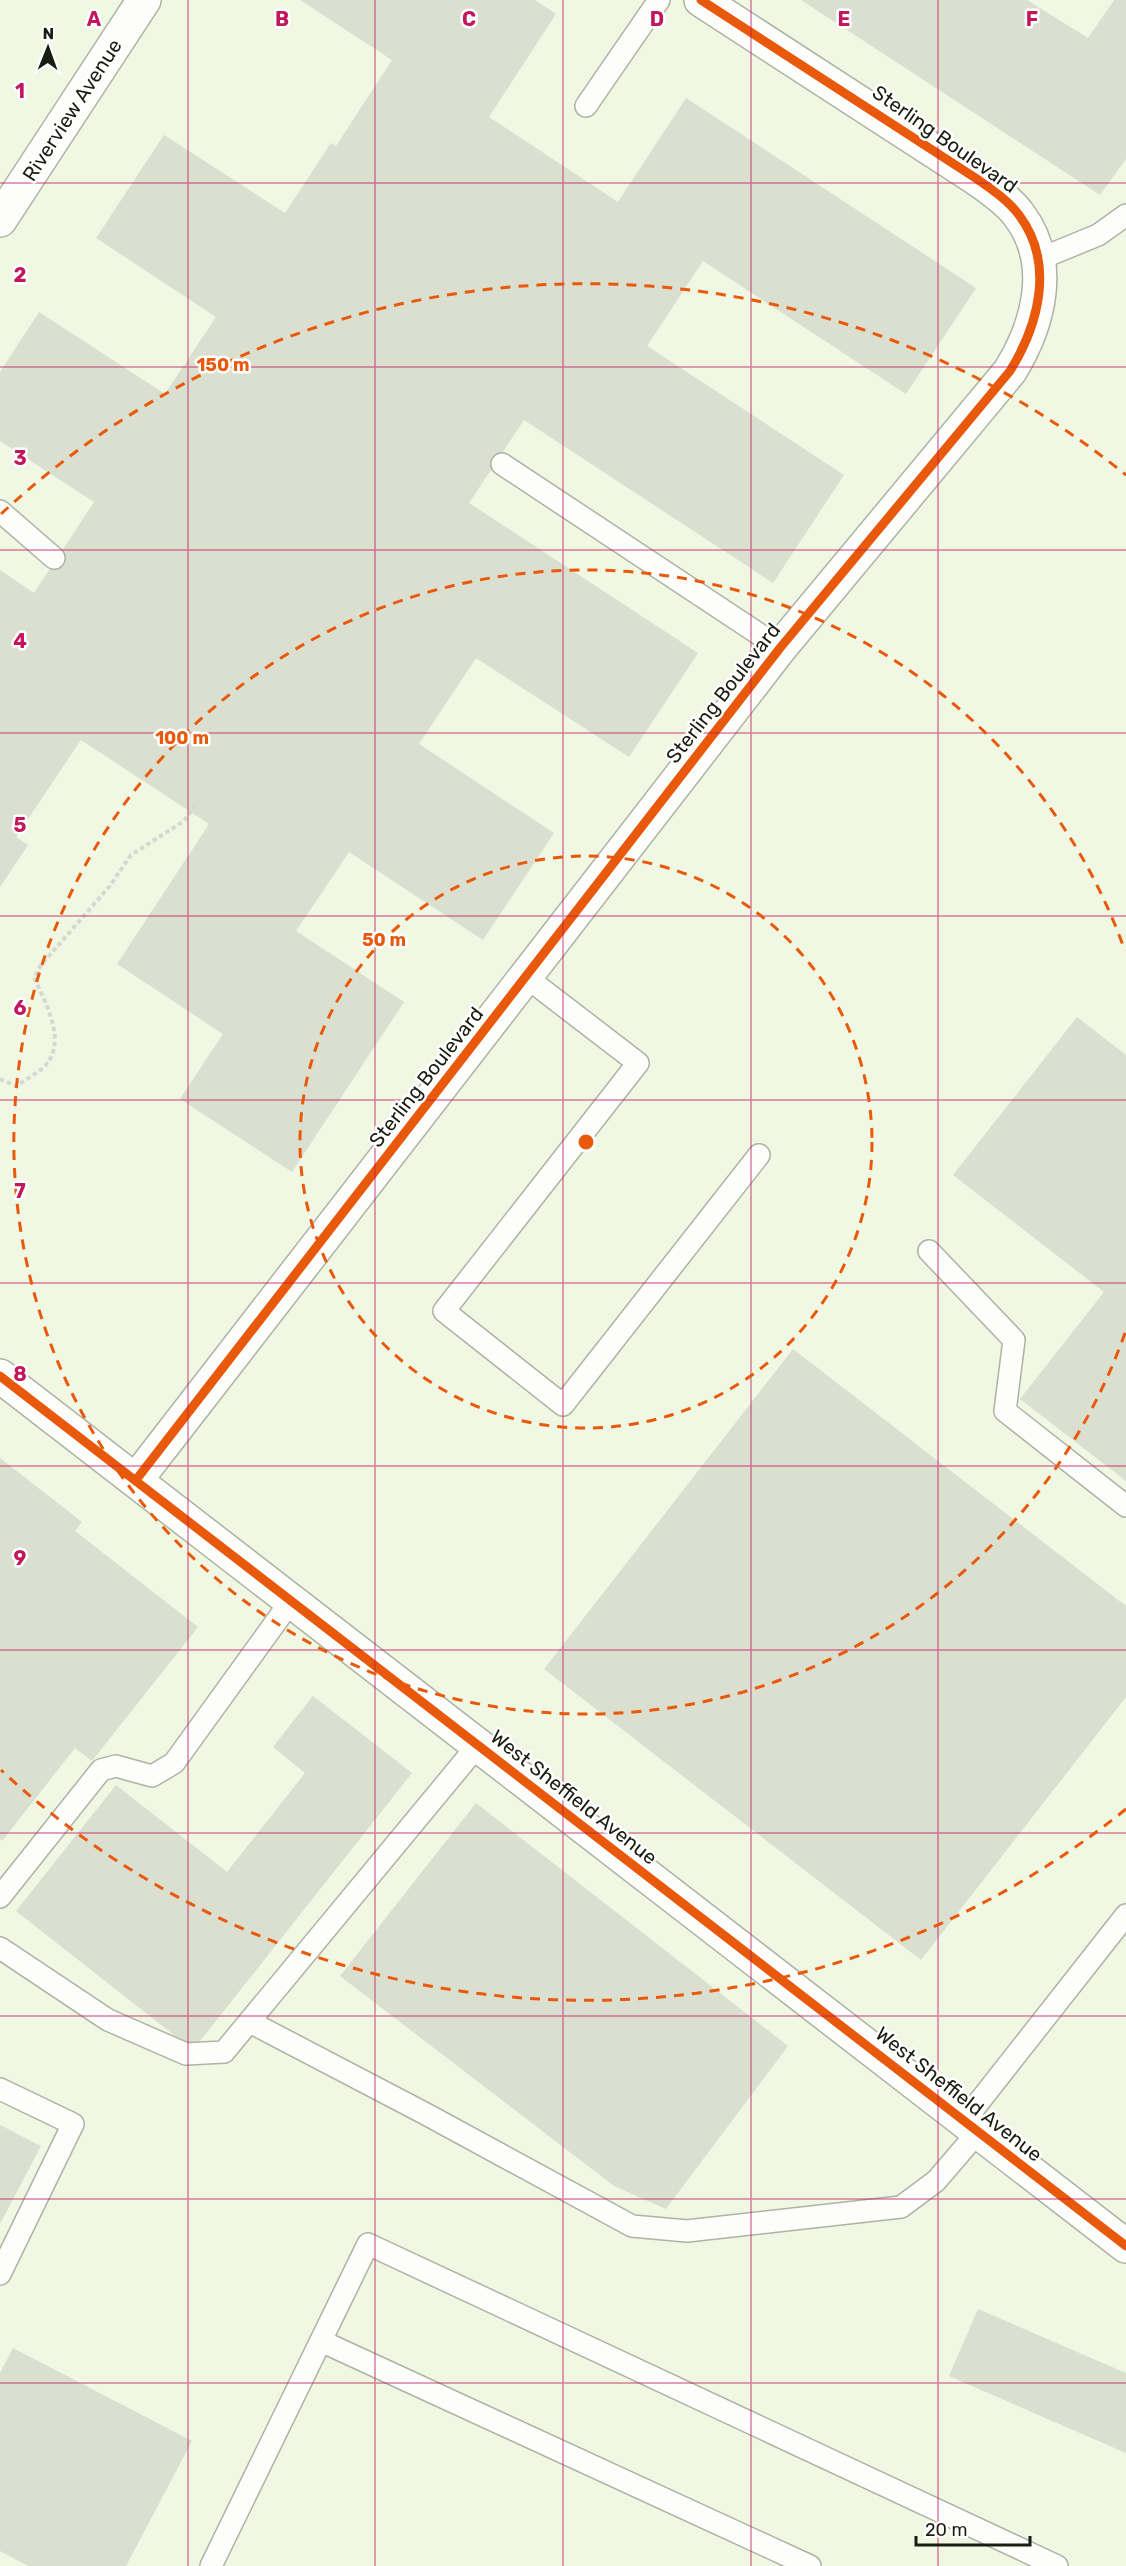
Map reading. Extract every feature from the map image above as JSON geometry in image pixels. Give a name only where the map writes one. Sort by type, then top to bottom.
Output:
[{"type":"street","name":"Riverview Avenue","points":[[0,220],[144,0]]},
{"type":"street","name":"Sterling Boulevard","points":[[136,1480],[780,648],[1010,371],[1024,347],[1035,320],[1040,291],[1037,260],[1024,223],[1017,212],[993,190],[701,0]]},
{"type":"street","name":"West Sheffield Avenue","points":[[0,1376],[1126,2246]]},
{"type":"lane","points":[[586,106],[659,0]]},
{"type":"lane","points":[[1037,260],[1098,235],[1126,215]]},
{"type":"lane","points":[[502,464],[780,648]]},
{"type":"lane","points":[[0,511],[54,558]]},
{"type":"lane","points":[[526,977],[638,1062],[444,1311],[562,1406],[759,1155]]},
{"type":"lane","points":[[929,1251],[1014,1340],[1005,1411],[1126,1506]]},
{"type":"lane","points":[[0,1897],[101,1770],[116,1766],[152,1776],[174,1763],[291,1601]]},
{"type":"lane","points":[[0,1948],[108,2020],[186,2054],[224,2052],[478,1745]]},
{"type":"lane","points":[[250,2022],[632,2226],[687,2231],[902,2207],[936,2181],[971,2126],[1126,1915]]},
{"type":"lane","points":[[0,2089],[73,2124],[0,2274]]},
{"type":"lane","points":[[211,2566],[368,2244],[1046,2564]]},
{"type":"lane","points":[[321,2341],[810,2566]]},
{"type":"path","points":[[0,1079],[16,1086],[45,1066],[55,1045],[49,1009],[34,978],[41,965],[109,888],[131,855],[184,821],[197,803]]},
{"type":"building","points":[[300,0],[535,0],[556,14],[489,117],[618,202],[686,98],[976,288],[906,394],[703,261],[647,346],[844,475],[773,583],[524,420],[469,503],[698,653],[629,757],[476,658],[419,744],[554,833],[483,940],[349,852],[296,931],[404,1002],[292,1172],[180,1099],[223,1034],[117,964],[209,824],[81,740],[16,837],[28,845],[0,887],[0,570],[34,593],[94,502],[0,441],[0,372],[39,312],[165,394],[216,317],[96,238],[164,135],[285,213],[331,143],[336,146],[392,60]]},
{"type":"building","points":[[801,0],[1027,0],[1088,38],[1114,0],[1126,0],[1126,159],[1100,195]]},
{"type":"building","points":[[1077,1017],[1126,1055],[1126,1481],[1020,1399],[1104,1292],[953,1175]]},
{"type":"building","points":[[793,1349],[1126,1606],[1126,1697],[921,1960],[544,1669]]},
{"type":"building","points":[[0,1458],[82,1522],[75,1531],[198,1627],[92,1761],[75,1748],[2,1841],[0,1839]]},
{"type":"building","points":[[313,1696],[412,1773],[193,2050],[16,1911],[116,1785],[227,1872],[305,1773],[273,1747]]},
{"type":"building","points":[[476,1803],[788,2046],[666,2209],[614,2186],[340,1976]]},
{"type":"building","points":[[0,2125],[41,2146],[0,2224]]},
{"type":"building","points":[[978,2309],[1126,2373],[1126,2453],[949,2376]]},
{"type":"building","points":[[13,2348],[192,2441],[126,2566],[28,2566],[0,2551],[0,2373]]},
{"type":"cycle path","points":[[136,1480],[780,648],[1010,371],[1029,334],[1039,293],[1040,273],[1037,253],[1030,234],[1010,204],[977,179],[701,0]]},
{"type":"cycle path","points":[[0,1376],[1126,2246]]}]
